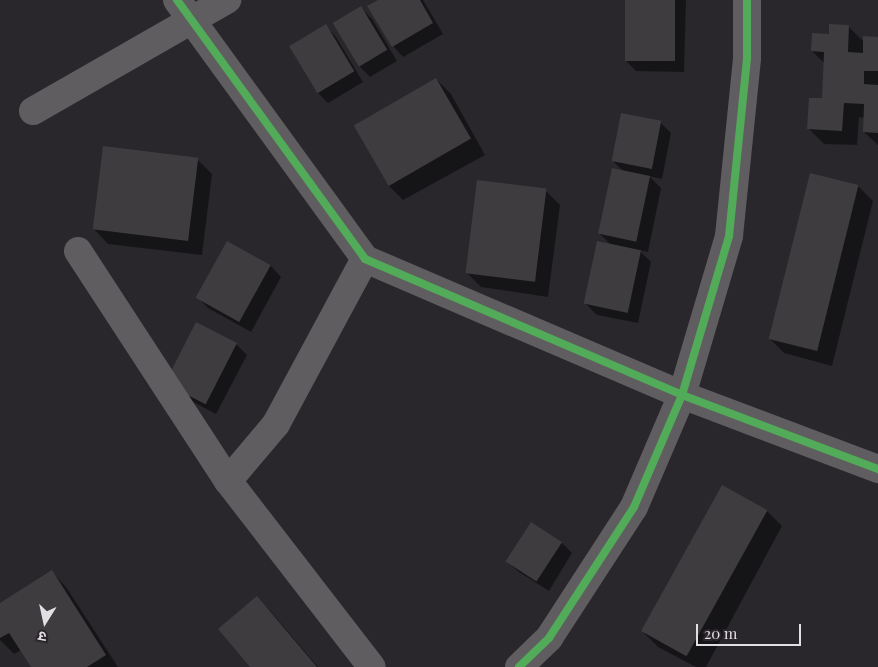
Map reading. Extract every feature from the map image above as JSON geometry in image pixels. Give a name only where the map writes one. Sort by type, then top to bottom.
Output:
[{"type":"street","points":[[177,0],[365,259],[682,395],[878,469]]},
{"type":"street","points":[[33,111],[192,22],[227,0]]},
{"type":"street","points":[[519,667],[549,638],[634,507],[682,395],[728,236],[747,58],[747,0]]},
{"type":"street","points":[[78,251],[228,481],[372,667]]},
{"type":"street","points":[[228,481],[276,424],[365,259]]},
{"type":"building","points":[[378,0],[420,0],[433,23],[392,47],[367,6]]},
{"type":"building","points":[[625,0],[675,0],[675,61],[625,61]]},
{"type":"building","points":[[361,6],[387,50],[359,67],[333,23]]},
{"type":"building","points":[[326,24],[354,71],[317,93],[289,46]]},
{"type":"building","points":[[829,24],[849,25],[848,52],[863,53],[863,36],[878,37],[878,71],[864,71],[864,84],[878,85],[878,133],[863,132],[864,104],[844,103],[842,131],[807,129],[809,98],[822,98],[824,52],[811,51],[812,33],[829,34]]},
{"type":"building","points":[[436,78],[471,139],[389,186],[354,126]]},
{"type":"building","points":[[621,113],[661,121],[652,169],[612,161]]},
{"type":"building","points":[[103,146],[198,158],[188,241],[93,229]]},
{"type":"building","points":[[612,168],[650,176],[636,242],[598,234]]},
{"type":"building","points":[[810,173],[859,185],[817,351],[769,339]]},
{"type":"building","points":[[477,180],[546,189],[535,282],[466,273]]},
{"type":"building","points":[[227,241],[271,265],[239,322],[195,298]]},
{"type":"building","points":[[597,241],[641,250],[628,313],[584,304]]},
{"type":"building","points":[[196,322],[237,343],[206,404],[165,383]]},
{"type":"building","points":[[722,485],[767,510],[687,656],[641,631]]},
{"type":"building","points":[[531,522],[562,542],[536,582],[505,561]]},
{"type":"building","points":[[52,570],[106,655],[87,667],[31,667],[9,633],[0,638],[0,603]]},
{"type":"building","points":[[257,596],[317,667],[250,667],[218,629]]},
{"type":"cycle path","points":[[177,0],[365,259],[682,395],[878,469]]},
{"type":"cycle path","points":[[519,667],[549,638],[634,507],[682,395],[729,236],[747,58],[747,0]]}]
